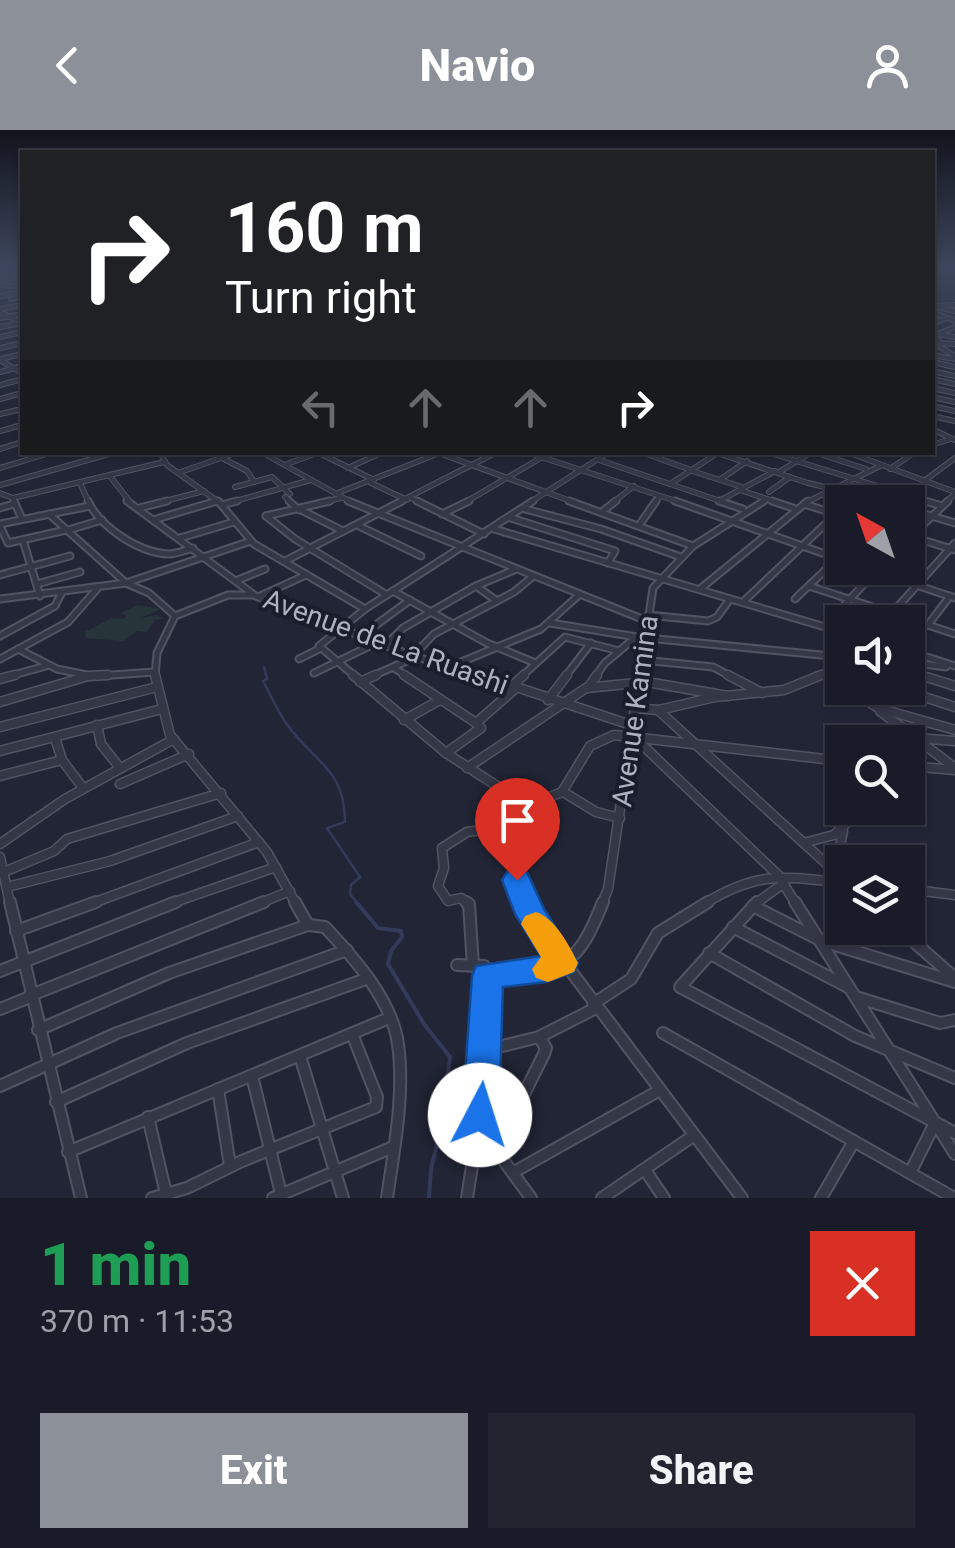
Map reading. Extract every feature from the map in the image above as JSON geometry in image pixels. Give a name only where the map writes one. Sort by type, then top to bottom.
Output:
[{"type":"street","points":[[8,316],[20,322]]},
{"type":"street","points":[[935,334],[955,324],[945,316]]},
{"type":"street","points":[[935,323],[948,318]]},
{"type":"street","points":[[935,334],[955,341]]},
{"type":"street","points":[[935,334],[935,343]]},
{"type":"street","points":[[935,343],[955,341]]},
{"type":"street","points":[[935,343],[955,356]]},
{"type":"street","points":[[0,360],[20,372]]},
{"type":"street","points":[[0,372],[15,368]]},
{"type":"street","points":[[0,468],[43,455]]},
{"type":"street","points":[[0,485],[64,470],[66,466],[105,455]]},
{"type":"street","points":[[161,455],[177,474],[220,503],[251,541],[364,609]]},
{"type":"street","points":[[177,474],[230,455]]},
{"type":"street","points":[[267,455],[375,514],[647,618],[708,621],[730,599]]},
{"type":"street","points":[[286,465],[313,455]]},
{"type":"street","points":[[322,455],[486,534]]},
{"type":"street","points":[[368,455],[372,458]]},
{"type":"street","points":[[348,468],[378,455]]},
{"type":"street","points":[[432,455],[301,510],[266,517],[390,593],[534,662]]},
{"type":"street","points":[[443,455],[603,510],[693,546]]},
{"type":"street","points":[[284,561],[491,455]]},
{"type":"street","points":[[534,455],[825,553]]},
{"type":"street","points":[[442,514],[546,455]]},
{"type":"street","points":[[604,455],[364,609],[320,642],[321,648],[446,753],[510,798],[528,806],[565,794],[594,742],[631,732],[782,879],[955,1154]]},
{"type":"street","points":[[648,455],[794,508]]},
{"type":"street","points":[[670,484],[712,455]]},
{"type":"street","points":[[723,455],[825,486]]},
{"type":"street","points":[[776,455],[942,506]]},
{"type":"street","points":[[720,501],[808,455]]},
{"type":"street","points":[[822,455],[868,470]]},
{"type":"street","points":[[853,455],[955,493],[925,522]]},
{"type":"street","points":[[863,459],[869,455]]},
{"type":"street","points":[[889,469],[911,455]]},
{"type":"street","points":[[222,458],[247,471],[254,482]]},
{"type":"street","points":[[923,482],[955,458]]},
{"type":"street","points":[[598,459],[745,510]]},
{"type":"street","points":[[720,480],[747,461]]},
{"type":"street","points":[[0,508],[80,482],[164,462]]},
{"type":"street","points":[[832,485],[880,466]]},
{"type":"street","points":[[806,482],[824,470]]},
{"type":"street","points":[[110,475],[121,494],[256,596],[306,575]]},
{"type":"street","name":"Avenue Kamina","points":[[562,963],[582,949],[601,912],[620,818],[642,660],[641,637],[652,591],[693,546],[790,477]]},
{"type":"street","points":[[236,487],[273,478],[301,510],[343,531]]},
{"type":"street","points":[[154,520],[220,503],[286,493],[312,480]]},
{"type":"street","points":[[80,482],[90,506],[102,520],[135,546],[169,554],[193,548]]},
{"type":"street","points":[[603,510],[634,486]]},
{"type":"street","points":[[699,590],[794,508],[825,489]]},
{"type":"street","points":[[0,493],[8,492],[22,520]]},
{"type":"street","points":[[138,508],[204,492]]},
{"type":"street","points":[[640,524],[647,508],[660,496]]},
{"type":"street","points":[[802,503],[825,510]]},
{"type":"street","points":[[570,521],[585,504]]},
{"type":"street","points":[[90,506],[0,525],[8,543],[102,520]]},
{"type":"street","points":[[523,509],[681,557]]},
{"type":"street","points":[[48,514],[126,583],[149,594],[175,616],[162,642],[154,672],[174,739],[259,842],[314,925],[346,950],[389,1018],[400,1057],[387,1198]]},
{"type":"street","points":[[925,514],[955,523]]},
{"type":"street","points":[[510,518],[615,550],[608,563]]},
{"type":"street","points":[[179,538],[234,522]]},
{"type":"street","points":[[356,524],[421,556]]},
{"type":"street","points":[[742,603],[825,526]]},
{"type":"street","points":[[492,529],[825,627]]},
{"type":"street","points":[[23,540],[40,596]]},
{"type":"street","points":[[0,599],[126,583],[251,541]]},
{"type":"street","points":[[925,541],[953,547]]},
{"type":"street","points":[[925,577],[953,547]]},
{"type":"street","points":[[0,575],[70,556]]},
{"type":"street","points":[[237,581],[265,569]]},
{"type":"street","points":[[314,673],[381,644],[430,611],[514,570]]},
{"type":"street","points":[[37,584],[80,572]]},
{"type":"street","points":[[796,600],[825,572]]},
{"type":"street","points":[[360,683],[394,668],[434,634],[497,601],[532,577]]},
{"type":"street","points":[[845,605],[864,585]]},
{"type":"street","points":[[899,605],[917,585],[953,597],[928,625]]},
{"type":"street","points":[[476,586],[497,601]]},
{"type":"street","points":[[809,586],[865,605]]},
{"type":"street","points":[[0,659],[67,620],[98,588]]},
{"type":"street","points":[[0,636],[55,606],[62,592]]},
{"type":"street","name":"Avenue de La Ruashi","points":[[175,616],[228,595],[256,596],[336,630],[514,687],[631,732],[825,759]]},
{"type":"street","points":[[448,668],[500,649],[550,623],[579,595]]},
{"type":"street","points":[[360,637],[410,600]]},
{"type":"street","points":[[550,623],[641,637],[825,655]]},
{"type":"street","points":[[925,624],[955,634]]},
{"type":"street","points":[[588,688],[606,663],[641,637]]},
{"type":"street","points":[[476,723],[534,662],[547,656],[565,638],[620,651]]},
{"type":"street","points":[[548,700],[590,643]]},
{"type":"street","points":[[18,648],[48,665],[88,676]]},
{"type":"street","points":[[299,659],[321,648]]},
{"type":"street","points":[[925,657],[955,666]]},
{"type":"street","points":[[642,660],[713,667],[763,693]]},
{"type":"street","points":[[0,680],[48,665]]},
{"type":"street","points":[[925,665],[955,666]]},
{"type":"street","points":[[394,668],[481,728],[446,753]]},
{"type":"street","points":[[0,702],[88,676],[154,672]]},
{"type":"street","points":[[634,708],[658,710],[788,689],[825,672]]},
{"type":"street","points":[[925,678],[955,686]]},
{"type":"street","points":[[467,768],[588,688],[621,681],[728,696]]},
{"type":"street","points":[[0,727],[157,687]]},
{"type":"street","points":[[925,697],[955,707]]},
{"type":"street","points":[[404,720],[440,700]]},
{"type":"street","points":[[874,705],[900,725]]},
{"type":"street","points":[[878,708],[955,730]]},
{"type":"street","points":[[0,750],[162,709]]},
{"type":"street","points":[[658,710],[825,861]]},
{"type":"street","points":[[97,726],[101,744],[120,768]]},
{"type":"street","points":[[55,738],[62,760],[83,789]]},
{"type":"street","points":[[0,844],[83,789],[174,739]]},
{"type":"street","points":[[925,739],[955,741]]},
{"type":"street","points":[[925,745],[955,769]]},
{"type":"street","points":[[120,784],[189,754]]},
{"type":"street","points":[[0,776],[62,760]]},
{"type":"street","points":[[925,767],[955,769]]},
{"type":"street","points":[[4,872],[54,852],[67,839],[222,793]]},
{"type":"street","points":[[565,794],[596,812],[620,818]]},
{"type":"street","points":[[510,798],[498,828],[530,914],[594,1006],[742,1198]]},
{"type":"street","points":[[7,888],[110,861],[238,816]]},
{"type":"street","points":[[805,842],[826,838],[846,826]]},
{"type":"street","points":[[839,845],[846,826]]},
{"type":"street","points":[[473,966],[469,904],[461,898],[448,901],[438,886],[444,868],[442,848],[445,842],[472,831],[498,828]]},
{"type":"street","points":[[16,931],[259,842]]},
{"type":"street","points":[[0,857],[38,1030],[81,1198]]},
{"type":"street","points":[[0,971],[276,866]]},
{"type":"street","points":[[486,1050],[538,1037],[594,1006],[630,979],[658,933],[730,888],[782,879],[825,878]]},
{"type":"street","points":[[782,879],[708,952],[681,983],[683,990],[955,1133]]},
{"type":"street","points":[[0,1009],[290,891]]},
{"type":"street","points":[[925,892],[955,896]]},
{"type":"street","points":[[753,906],[822,940],[955,980]]},
{"type":"street","points":[[0,920],[13,915]]},
{"type":"street","points":[[38,1030],[165,974],[314,925]]},
{"type":"street","points":[[733,927],[850,987]]},
{"type":"street","points":[[917,945],[955,980]]},
{"type":"street","points":[[0,1086],[154,1019],[346,950]]},
{"type":"street","points":[[708,952],[892,1054],[955,1078]]},
{"type":"street","points":[[488,976],[546,969],[562,963]]},
{"type":"street","points":[[457,965],[485,967],[488,976],[486,1050],[467,1198]]},
{"type":"street","points":[[56,1102],[188,1042],[367,979]]},
{"type":"street","points":[[856,997],[940,1023],[955,1020]]},
{"type":"street","points":[[68,1152],[389,1018]]},
{"type":"street","points":[[663,1033],[954,1198]]},
{"type":"street","points":[[152,1198],[188,1188],[230,1166],[322,1131],[378,1104],[352,1034]]},
{"type":"street","points":[[495,1152],[544,1054],[546,1048],[538,1037]]},
{"type":"street","points":[[300,1056],[342,1198]]},
{"type":"street","points":[[252,1076],[278,1196],[393,1147]]},
{"type":"street","points":[[218,1089],[230,1166]]},
{"type":"street","points":[[514,1172],[660,1090]]},
{"type":"street","points":[[148,1118],[166,1196]]},
{"type":"street","points":[[910,1173],[936,1126]]},
{"type":"street","points":[[602,1198],[694,1136]]},
{"type":"street","points":[[821,1198],[854,1141]]},
{"type":"street","points":[[476,1147],[495,1152],[531,1198]]},
{"type":"street","points":[[645,1170],[664,1198]]},
{"type":"shaded area","points":[[138,605],[161,609],[140,618],[164,618],[155,620],[146,632],[137,631],[123,641],[86,638],[85,632],[111,618],[123,619],[126,616],[120,613]]},
{"type":"waterway","points":[[264,667],[267,679],[263,681],[283,718],[340,789],[345,822],[327,828],[360,877],[351,885],[350,894],[358,904]]},
{"type":"waterway","points":[[356,902],[378,928],[401,931],[402,937],[391,951],[388,964],[424,1024],[450,1057],[447,1081],[433,1095],[444,1117],[431,1169],[429,1198]]},
{"type":"slow traffic","points":[[536,924],[562,963],[548,969]]},
{"type":"route","points":[[480,1115],[488,976],[546,969],[562,963],[530,914],[517,880]]}]
